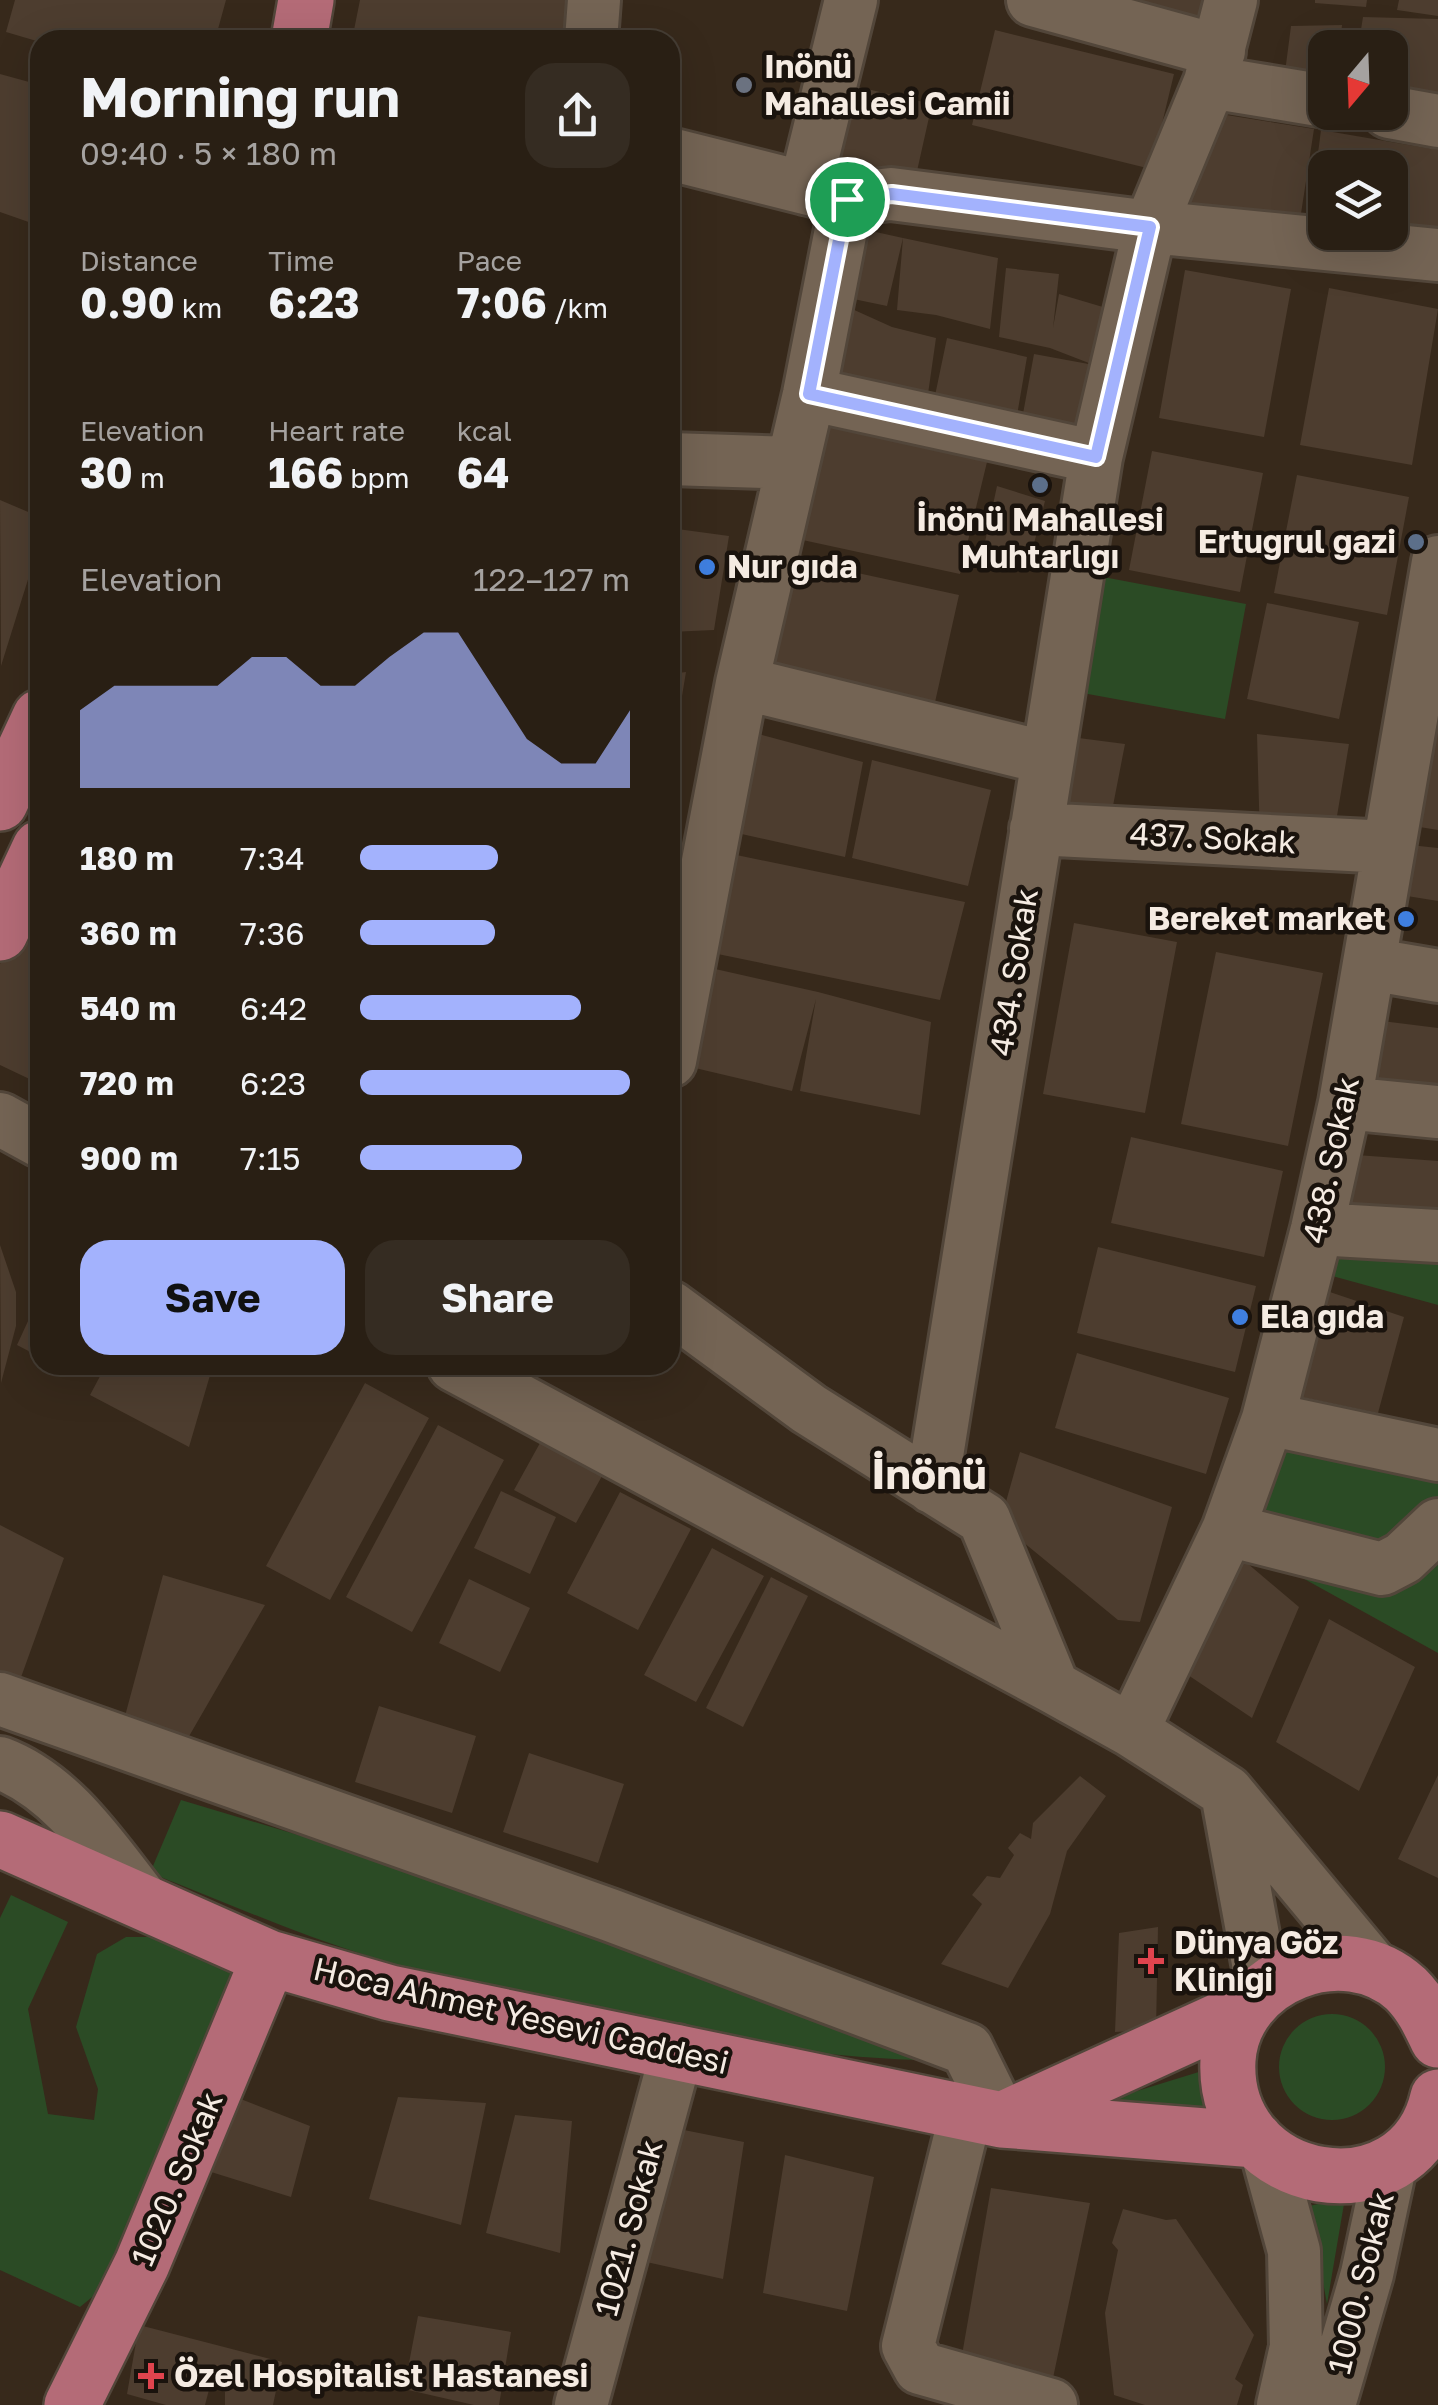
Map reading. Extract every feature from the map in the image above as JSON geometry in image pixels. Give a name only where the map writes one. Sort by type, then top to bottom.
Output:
[{"type":"main road","points":[[301,30],[306,0]]},
{"type":"main road","points":[[339,30],[344,0]]},
{"type":"main road","points":[[0,803],[22,735]]},
{"type":"main road","points":[[0,932],[30,869]]},
{"type":"main road","name":"Hoca Ahmet Yesevi Caddesi","points":[[0,1839],[269,1958],[390,1993],[984,2116],[1261,2146]]},
{"type":"main road","name":"1020. Sokak","points":[[74,2400],[142,2264],[269,1958]]},
{"type":"main road","points":[[984,2116],[1255,1999],[1283,1976],[1313,1964],[1345,1963],[1406,1983],[1426,2012],[1438,2040]]},
{"type":"main road","points":[[1255,1999],[1238,2024],[1228,2058],[1230,2094],[1245,2128],[1261,2146],[1294,2168],[1328,2177],[1362,2174],[1411,2152],[1435,2111],[1438,2096]]},
{"type":"street","points":[[591,30],[594,0]]},
{"type":"street","points":[[680,952],[691,832],[742,683],[809,394],[826,194],[852,0]]},
{"type":"street","points":[[1034,0],[1308,96]]},
{"type":"street","name":"434. Sokak","points":[[932,1487],[1096,457],[1150,227],[1215,66],[1231,0]]},
{"type":"street","points":[[1408,115],[1438,121]]},
{"type":"street","points":[[680,157],[826,194],[892,194],[1150,227],[1438,255]]},
{"type":"street","points":[[809,394],[1096,457]]},
{"type":"street","points":[[680,459],[793,463]]},
{"type":"street","name":"438. Sokak","points":[[1132,1731],[1228,1530],[1268,1418],[1345,1104],[1389,846],[1429,670],[1438,562]]},
{"type":"street","points":[[742,683],[1047,758]]},
{"type":"street","name":"437. Sokak","points":[[1036,829],[1389,846]]},
{"type":"street","points":[[1369,964],[1438,976]]},
{"type":"street","points":[[1345,1104],[1438,1112]]},
{"type":"street","points":[[0,1119],[30,1136]]},
{"type":"street","points":[[1317,1229],[1438,1236]]},
{"type":"street","points":[[680,1314],[809,1409],[984,1519],[1053,1688]]},
{"type":"street","points":[[473,1375],[1132,1731],[1227,1792],[1406,1983]]},
{"type":"street","points":[[1268,1418],[1438,1454]]},
{"type":"street","points":[[1228,1530],[1382,1569],[1402,1558],[1438,1524]]},
{"type":"street","points":[[0,1699],[610,1915],[967,2049],[984,2116],[908,2346],[920,2368],[1051,2405]]},
{"type":"street","points":[[0,1763],[18,1770],[76,1816],[146,1904]]},
{"type":"street","points":[[1227,1792],[1255,1999]]},
{"type":"street","name":"1021. Sokak","points":[[580,2405],[677,2051]]},
{"type":"street","points":[[1261,2146],[1294,2252],[1296,2347],[1283,2405]]},
{"type":"street","name":"1000. Sokak","points":[[1329,2405],[1367,2274],[1411,2152]]},
{"type":"green space","points":[[1098,576],[1246,604],[1225,719],[1077,692]]},
{"type":"green space","points":[[1330,1239],[1438,1248],[1438,1305],[1325,1274]]},
{"type":"green space","points":[[1280,1406],[1438,1441],[1438,1653],[1243,1545]]},
{"type":"green space","points":[[181,1800],[328,1844],[916,2043],[917,2060],[779,2049],[641,2026],[437,1977],[315,1938],[150,1873]]},
{"type":"green space","points":[[11,1895],[68,1922],[28,2009],[48,2114],[94,2120],[98,2089],[76,2027],[97,1954],[126,1937],[165,1937],[241,1973],[113,2280],[80,2307],[0,2270],[0,1918]]},
{"type":"green space","points":[[1332,2014],[1352,2018],[1369,2030],[1381,2047],[1385,2067],[1381,2087],[1369,2104],[1352,2116],[1332,2120],[1312,2116],[1295,2104],[1283,2087],[1279,2067],[1283,2047],[1295,2030],[1312,2018]]},
{"type":"green space","points":[[1202,2071],[1217,2129],[1056,2116]]},
{"type":"green space","points":[[1345,2198],[1327,2304],[1309,2206]]},
{"type":"building","points":[[15,0],[226,0],[218,30],[30,30],[30,39],[6,32]]},
{"type":"building","points":[[360,0],[582,0],[576,30],[354,30]]},
{"type":"building","points":[[1079,0],[1204,0],[1198,27]]},
{"type":"building","points":[[1315,0],[1367,0],[1366,7]]},
{"type":"building","points":[[1399,0],[1438,0],[1438,16],[1397,10]]},
{"type":"building","points":[[1363,17],[1438,19],[1438,104],[1408,100],[1408,30],[1361,30]]},
{"type":"building","points":[[1342,25],[1342,30],[1308,30],[1308,84],[1284,80],[1291,26]]},
{"type":"building","points":[[995,30],[1174,74],[1151,169],[972,125]]},
{"type":"building","points":[[0,74],[30,82],[30,222],[0,212]]},
{"type":"building","points":[[841,83],[932,104],[913,189],[821,157]]},
{"type":"building","points":[[1214,113],[1314,130],[1300,220],[1186,202]]},
{"type":"building","points":[[1321,130],[1438,150],[1438,240],[1408,235],[1408,150],[1318,150]]},
{"type":"building","points":[[853,227],[903,238],[887,306],[839,296]]},
{"type":"building","points":[[903,238],[998,258],[990,329],[897,310]]},
{"type":"building","points":[[1006,268],[1059,274],[1053,328],[1059,294],[1113,310],[1094,365],[1050,348],[999,337]]},
{"type":"building","points":[[1185,270],[1291,289],[1264,437],[1159,418]]},
{"type":"building","points":[[1329,288],[1438,309],[1412,465],[1300,445]]},
{"type":"building","points":[[841,304],[892,327],[936,338],[926,408],[819,388]]},
{"type":"building","points":[[947,338],[1027,357],[1015,427],[932,410]]},
{"type":"building","points":[[1034,354],[1094,365],[1070,441],[1020,430]]},
{"type":"building","points":[[814,421],[987,462],[960,574],[784,536]]},
{"type":"building","points":[[1152,451],[1263,473],[1240,592],[1129,570]]},
{"type":"building","points":[[1297,475],[1409,497],[1387,615],[1274,593]]},
{"type":"building","points":[[997,486],[1045,501],[1029,563],[982,556]]},
{"type":"building","points":[[0,500],[30,513],[30,573],[1,666]]},
{"type":"building","points":[[680,529],[729,536],[714,630],[680,632]]},
{"type":"building","points":[[784,557],[959,595],[929,729],[755,678]]},
{"type":"building","points":[[1267,603],[1359,622],[1339,719],[1247,699]]},
{"type":"building","points":[[686,672],[680,708],[680,673]]},
{"type":"building","points":[[1438,711],[1438,830],[1401,824]]},
{"type":"building","points":[[751,732],[863,762],[845,857],[728,831]]},
{"type":"building","points":[[1257,734],[1349,744],[1334,834],[1260,841]]},
{"type":"building","points":[[1071,737],[1125,744],[1111,816],[1061,809]]},
{"type":"building","points":[[872,760],[991,790],[968,886],[852,858]]},
{"type":"building","points":[[1410,845],[1438,848],[1438,901],[1407,896]]},
{"type":"building","points":[[722,852],[965,902],[940,1000],[703,951]]},
{"type":"building","points":[[30,901],[30,1079],[0,1065],[0,964]]},
{"type":"building","points":[[1074,923],[1177,942],[1145,1113],[1043,1094]]},
{"type":"building","points":[[1216,952],[1323,973],[1288,1146],[1181,1124]]},
{"type":"building","points":[[702,966],[931,1022],[920,1115],[800,1091],[816,999],[792,1091],[680,1064]]},
{"type":"building","points":[[1374,1020],[1438,1028],[1438,1104],[1359,1096]]},
{"type":"building","points":[[1131,1137],[1283,1171],[1264,1257],[1111,1223]]},
{"type":"building","points":[[1343,1154],[1438,1161],[1438,1234],[1319,1221]]},
{"type":"building","points":[[0,1245],[16,1292],[16,1326],[1,1383]]},
{"type":"building","points":[[1098,1247],[1256,1286],[1235,1372],[1077,1333]]},
{"type":"building","points":[[1321,1289],[1404,1317],[1378,1413],[1292,1395]]},
{"type":"building","points":[[30,1317],[30,1352],[17,1345]]},
{"type":"building","points":[[1077,1353],[1229,1398],[1206,1474],[1055,1428]]},
{"type":"building","points":[[101,1375],[210,1375],[189,1447],[90,1395]]},
{"type":"building","points":[[365,1383],[429,1418],[330,1600],[266,1566]]},
{"type":"building","points":[[438,1425],[504,1460],[412,1632],[346,1597]]},
{"type":"building","points":[[540,1443],[602,1476],[576,1523],[514,1490]]},
{"type":"building","points":[[1020,1452],[1172,1507],[1140,1622],[1118,1620],[1000,1523]]},
{"type":"building","points":[[501,1491],[556,1517],[530,1574],[474,1548]]},
{"type":"building","points":[[620,1492],[691,1529],[638,1630],[567,1593]]},
{"type":"building","points":[[0,1525],[64,1558],[20,1680],[0,1673]]},
{"type":"building","points":[[712,1548],[764,1576],[696,1702],[644,1675]]},
{"type":"building","points":[[1234,1552],[1299,1607],[1252,1718],[1185,1673]]},
{"type":"building","points":[[163,1575],[265,1605],[188,1738],[125,1716]]},
{"type":"building","points":[[771,1577],[808,1596],[743,1727],[706,1708]]},
{"type":"building","points":[[469,1579],[530,1608],[500,1672],[439,1643]]},
{"type":"building","points":[[1329,1619],[1415,1667],[1359,1791],[1276,1742]]},
{"type":"building","points":[[379,1706],[476,1736],[452,1813],[355,1782]]},
{"type":"building","points":[[529,1753],[624,1784],[598,1863],[503,1832]]},
{"type":"building","points":[[1438,1775],[1438,1878],[1398,1859]]},
{"type":"building","points":[[1080,1776],[1106,1796],[1067,1851],[1050,1914],[1008,1988],[941,1964],[982,1904],[972,1895],[987,1876],[1000,1878],[1014,1855],[1008,1848],[1020,1833],[1031,1839],[1033,1823]]},
{"type":"building","points":[[1158,1927],[1156,2030],[1115,2032],[1119,1933]]},
{"type":"building","points":[[215,2089],[310,2126],[291,2197],[208,2171]]},
{"type":"building","points":[[398,2097],[486,2103],[461,2225],[369,2199]]},
{"type":"building","points":[[515,2115],[572,2121],[560,2253],[486,2233]]},
{"type":"building","points":[[669,2127],[744,2142],[723,2279],[633,2259]]},
{"type":"building","points":[[785,2155],[874,2177],[847,2311],[763,2293]]},
{"type":"building","points":[[991,2188],[1090,2203],[1053,2378],[962,2355]]},
{"type":"building","points":[[1123,2209],[1176,2219],[1254,2335],[1235,2379],[1243,2385],[1237,2405],[1145,2405],[1114,2395],[1105,2313],[1118,2250],[1112,2243]]},
{"type":"building","points":[[418,2316],[511,2332],[499,2405],[474,2405],[404,2389]]},
{"type":"building","points":[[139,2325],[282,2362],[273,2405],[225,2405],[225,2392],[210,2386],[205,2405],[166,2405],[127,2394]]},
{"type":"place","name":"Inönü Mahallesi Camii","points":[[744,85]]},
{"type":"place","name":"İnönü Mahallesi Muhtarlığı","points":[[1040,485]]},
{"type":"place","name":"Ertuğrul gazi","points":[[1416,542]]},
{"type":"place","name":"Nur gıda","points":[[707,567]]},
{"type":"place","name":"Bereket market","points":[[1406,919]]},
{"type":"place","name":"Ela gıda","points":[[1240,1317]]},
{"type":"place","name":"Dünya Göz Kliniği","points":[[1151,1961]]},
{"type":"place","name":"Özel Hospitalist Hastanesi","points":[[151,2376]]},
{"type":"district","name":"İnönü","points":[[929,1474]]},
{"type":"route","points":[[892,194],[1150,227],[1096,457],[809,394],[847,199],[892,194]]}]
